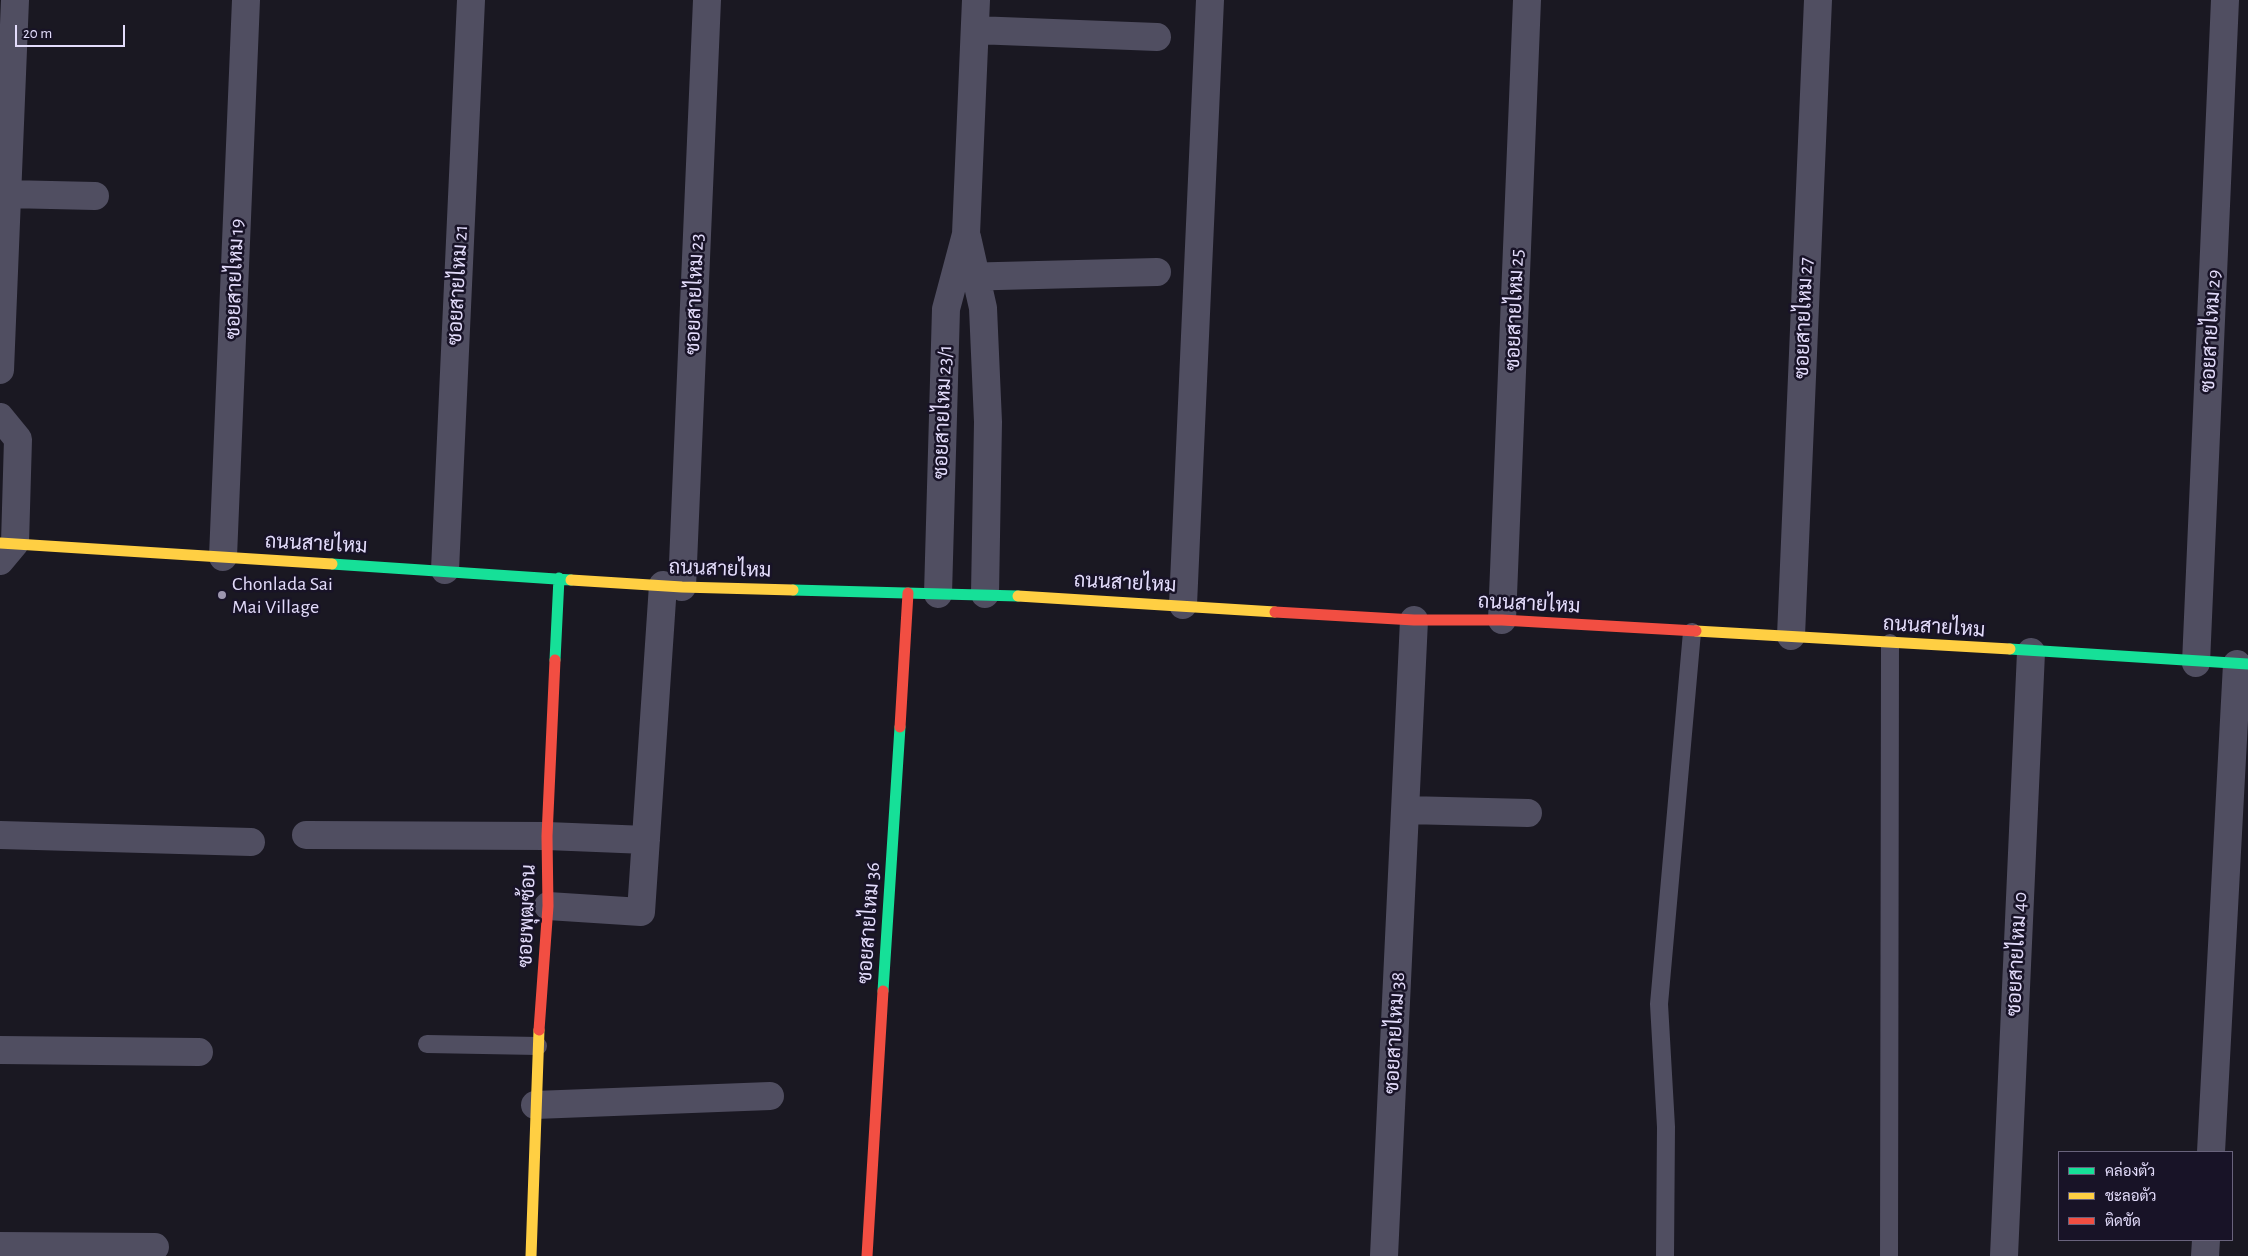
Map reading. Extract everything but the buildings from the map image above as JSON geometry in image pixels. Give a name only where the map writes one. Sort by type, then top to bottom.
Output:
[{"type":"main road","name":"ถนนสายไหม","points":[[5,549],[223,557],[673,586],[985,594],[1414,620],[1502,620],[1791,636],[2196,663],[2242,664]]},
{"type":"main road","name":"ซอยพุฒซ้อน","points":[[531,1256],[535,1105],[548,906],[547,836],[559,578]]},
{"type":"main road","name":"ซอยสายไหม 36","points":[[867,1256],[908,593]]},
{"type":"street","points":[[0,370],[15,0]]},
{"type":"street","name":"ซอยสายไหม 19","points":[[223,557],[246,0]]},
{"type":"street","name":"ซอยสายไหม 21","points":[[445,570],[470,0]]},
{"type":"street","name":"ซอยสายไหม 23","points":[[548,906],[641,912],[646,840],[673,586],[707,0]]},
{"type":"street","name":"ซอยสายไหม 23/1","points":[[976,0],[966,234],[966,277],[983,308],[988,422],[985,594]]},
{"type":"street","points":[[1183,605],[1210,0]]},
{"type":"street","name":"ซอยสายไหม 25","points":[[1502,620],[1527,0]]},
{"type":"street","name":"ซอยสายไหม 27","points":[[1791,636],[1818,0]]},
{"type":"street","name":"ซอยสายไหม 29","points":[[2196,663],[2225,0]]},
{"type":"street","points":[[975,30],[1157,38]]},
{"type":"street","points":[[7,194],[95,196]]},
{"type":"street","points":[[966,277],[1157,272]]},
{"type":"street","name":"ซอยสายไหม 23/1","points":[[938,594],[946,309],[966,277]]},
{"type":"street","points":[[0,417],[18,439],[5,549]]},
{"type":"street","name":"ซอยสายไหม 38","points":[[1384,1256],[1414,620]]},
{"type":"street","name":"ซอยสายไหม 40","points":[[2004,1256],[2031,652]]},
{"type":"street","points":[[2211,1151],[2242,664]]},
{"type":"street","points":[[1406,810],[1528,813]]},
{"type":"street","points":[[306,834],[547,836],[646,840]]},
{"type":"street","points":[[0,835],[251,842]]},
{"type":"street","points":[[0,1050],[199,1052]]},
{"type":"street","points":[[535,1105],[770,1096]]},
{"type":"street","points":[[2205,1256],[2206,1241]]},
{"type":"street","points":[[0,1246],[155,1247]]},
{"type":"lane","points":[[1665,1256],[1666,1127],[1659,1004],[1692,632]]},
{"type":"lane","points":[[1888,1256],[1890,643]]},
{"type":"lane","points":[[428,1044],[538,1046]]},
{"type":"traffic: fast","points":[[332,564],[571,580]]},
{"type":"traffic: fast","points":[[555,660],[559,578]]},
{"type":"traffic: fast","points":[[793,590],[1018,596]]},
{"type":"traffic: fast","points":[[2010,649],[2248,664]]},
{"type":"traffic: fast","points":[[883,991],[900,727]]},
{"type":"traffic: slow","points":[[0,543],[332,564]]},
{"type":"traffic: slow","points":[[571,580],[682,587],[793,590]]},
{"type":"traffic: slow","points":[[1018,596],[1275,612]]},
{"type":"traffic: slow","points":[[1696,631],[2010,649]]},
{"type":"traffic: slow","points":[[531,1256],[539,1030]]},
{"type":"traffic: jam","points":[[900,727],[908,593]]},
{"type":"traffic: jam","points":[[1275,612],[1414,620],[1502,620],[1696,631]]},
{"type":"traffic: jam","points":[[539,1030],[548,906],[547,836],[555,660]]},
{"type":"traffic: jam","points":[[867,1256],[883,991]]},
{"type":"place","name":"Chonlada Sai Mai Village","points":[[222,595]]}]
